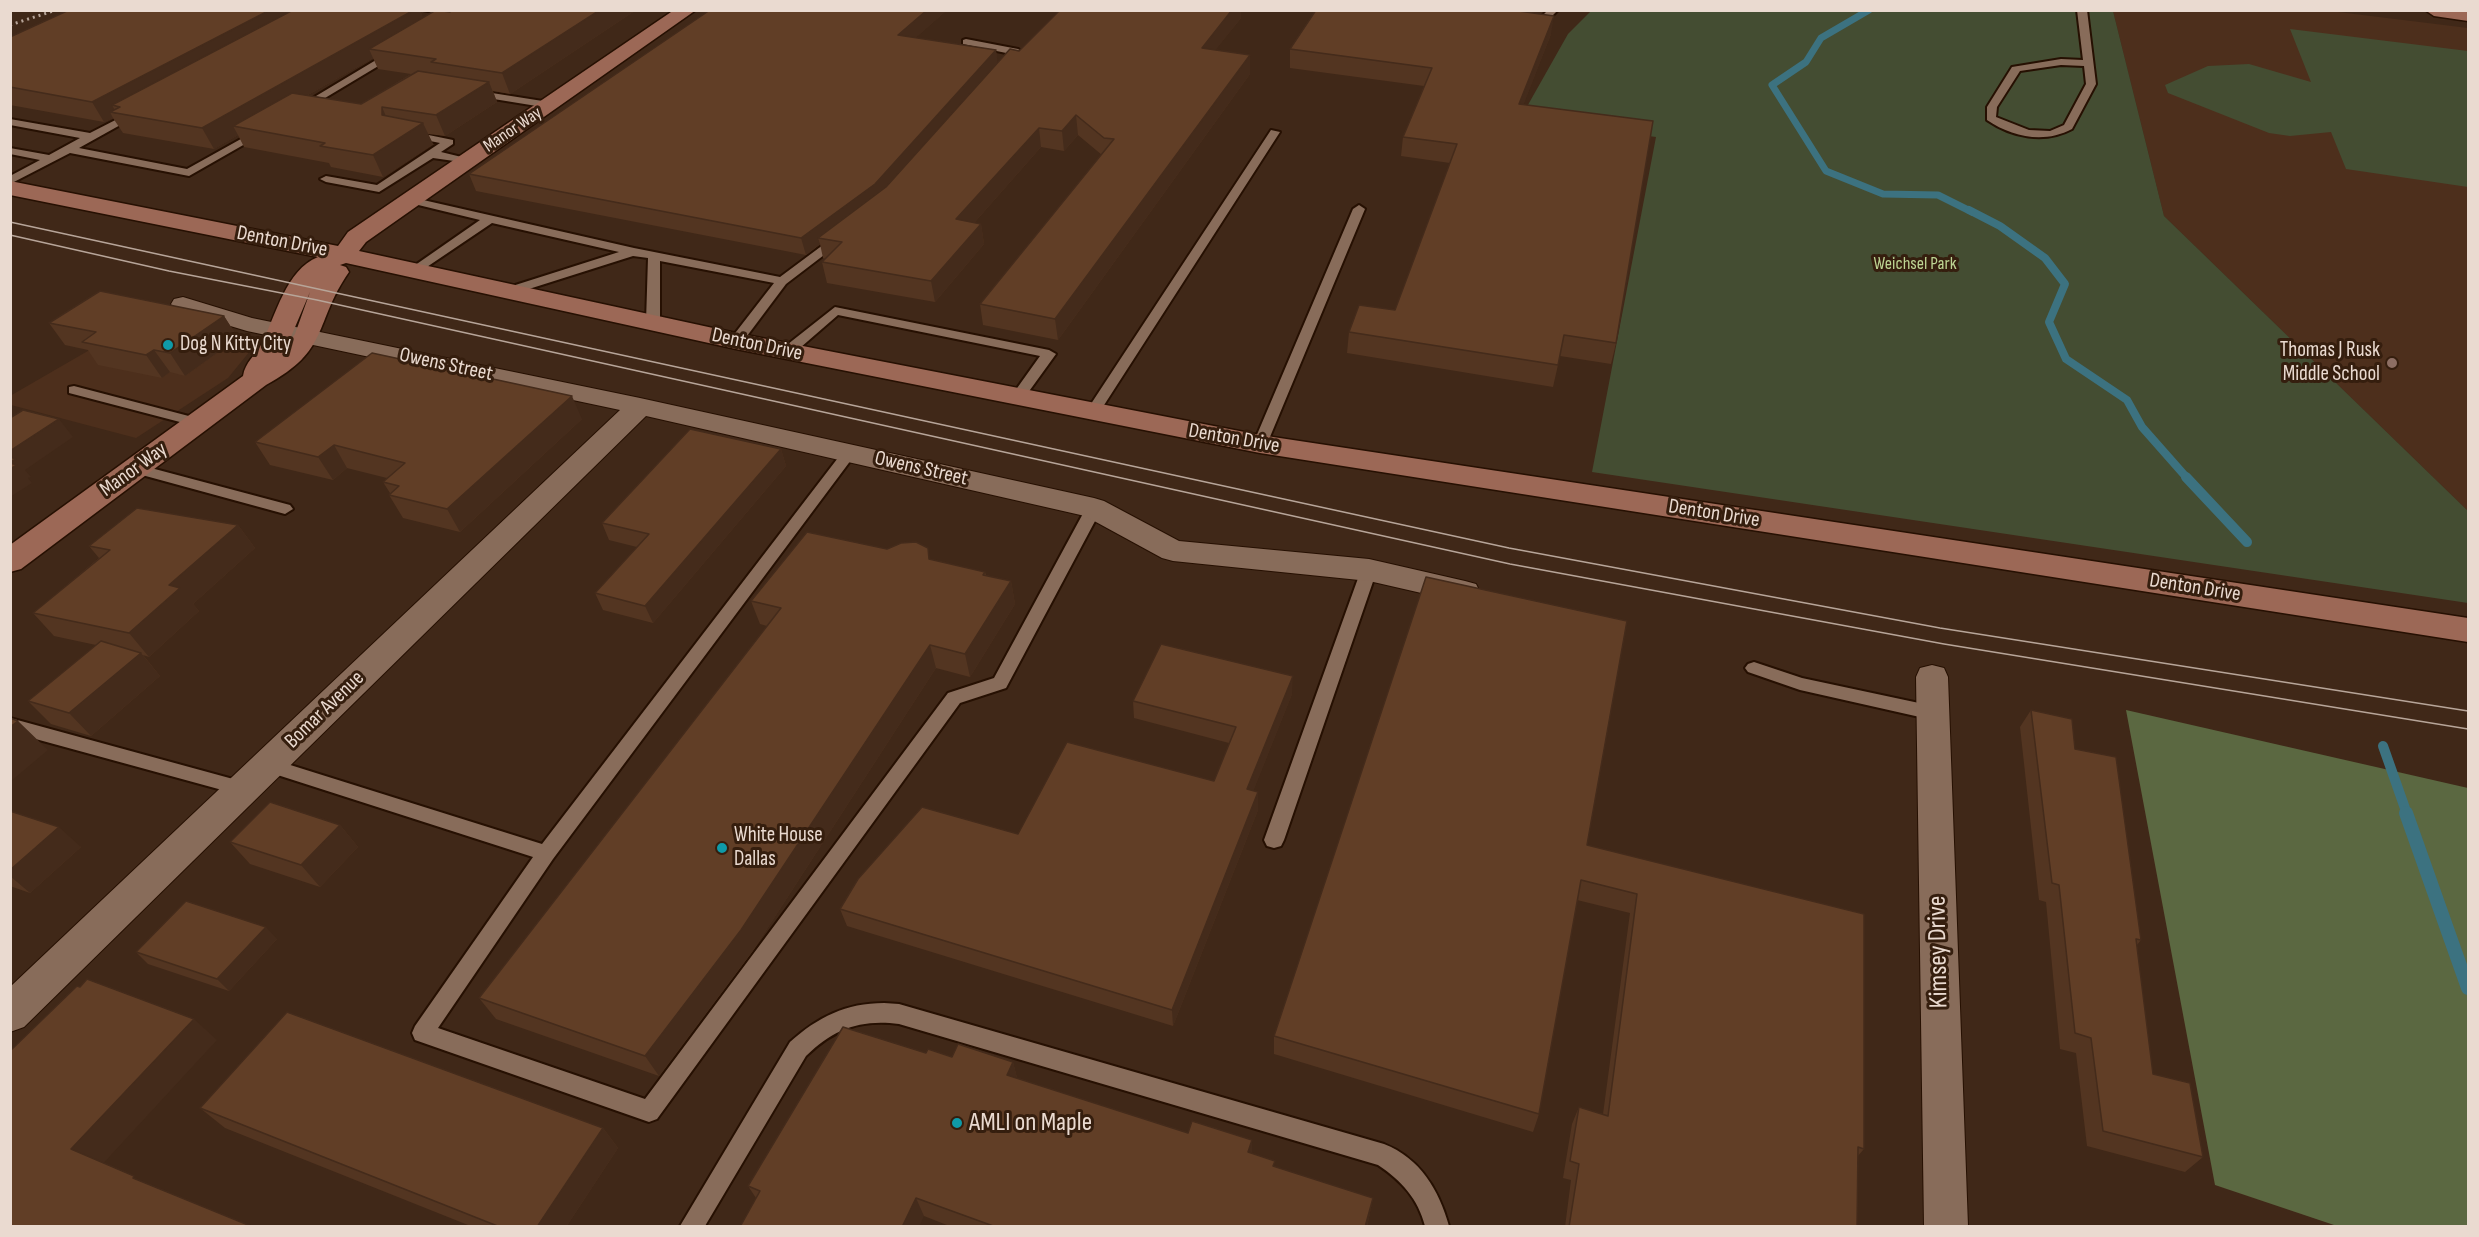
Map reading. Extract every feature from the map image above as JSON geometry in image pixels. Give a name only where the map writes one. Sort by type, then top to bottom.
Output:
[{"type":"main road","name":"Manor Way","points":[[10,561],[256,379],[258,368],[295,333],[343,266],[344,255],[357,237],[687,10]]},
{"type":"main road","points":[[2434,10],[2469,15]]},
{"type":"main road","name":"Denton Drive","points":[[10,188],[344,255],[736,341],[1092,413],[1260,444],[2469,630]]},
{"type":"main road","name":"Manor Way","points":[[295,333],[293,299],[320,265],[344,255]]},
{"type":"street","name":"Owens Street","points":[[222,315],[264,308],[293,299]]},
{"type":"street","name":"Owens Street","points":[[183,304],[247,324],[640,406],[1094,508],[1173,551],[1369,570],[1492,598]]},
{"type":"street","name":"Bomar Avenue","points":[[10,1014],[640,406]]},
{"type":"street","name":"Kimsey Drive","points":[[1933,695],[1946,1227]]},
{"type":"lane","points":[[427,10],[464,13]]},
{"type":"lane","points":[[1544,20],[1554,10]]},
{"type":"lane","points":[[2082,10],[2091,84],[2068,127],[2062,131],[2026,133],[1999,124],[1991,118],[1992,107],[2016,69],[2061,62],[2087,63]]},
{"type":"lane","points":[[440,27],[464,13]]},
{"type":"lane","points":[[966,42],[1018,52],[998,75]]},
{"type":"lane","points":[[289,115],[410,45]]},
{"type":"lane","points":[[465,92],[549,105]]},
{"type":"lane","points":[[10,181],[143,110]]},
{"type":"lane","points":[[10,122],[91,137]]},
{"type":"lane","points":[[68,149],[189,173],[269,127]]},
{"type":"lane","points":[[379,189],[449,142],[396,132]]},
{"type":"lane","points":[[1092,413],[1275,132]]},
{"type":"lane","points":[[10,151],[51,159]]},
{"type":"lane","points":[[432,154],[468,160]]},
{"type":"lane","points":[[326,179],[379,189],[489,219],[634,252],[782,281]]},
{"type":"lane","points":[[1260,444],[1359,209]]},
{"type":"lane","points":[[415,271],[489,219]]},
{"type":"lane","points":[[736,341],[782,281],[850,230]]},
{"type":"lane","points":[[510,291],[634,252]]},
{"type":"lane","points":[[653,322],[654,256]]},
{"type":"lane","points":[[788,351],[835,311],[1049,354],[1017,398]]},
{"type":"lane","points":[[74,390],[198,423]]},
{"type":"lane","points":[[849,453],[546,853],[423,1033],[649,1111],[954,698],[1000,683],[1094,508]]},
{"type":"lane","points":[[136,469],[285,509]]},
{"type":"lane","points":[[1274,840],[1369,570]]},
{"type":"lane","points":[[1754,668],[1800,684],[1933,695]]},
{"type":"lane","points":[[10,725],[244,789]]},
{"type":"lane","points":[[268,765],[546,853]]},
{"type":"lane","points":[[693,1227],[798,1049],[814,1032],[835,1019],[856,1012],[878,1010],[899,1014],[1384,1155],[1406,1168],[1423,1187],[1434,1210],[1437,1227]]},
{"type":"shaded area","name":"Thomas J Rusk Middle School","points":[[2322,10],[2468,28],[2468,511],[2164,216],[2113,11]]},
{"type":"shaded area","points":[[157,311],[259,340],[228,378],[136,438],[11,405],[10,396]]},
{"type":"green space","name":"Weichsel Park","points":[[1591,11],[2113,11],[2164,216],[2468,511],[2468,603],[1592,472],[1656,137],[1520,119],[1568,34]]},
{"type":"green space","points":[[2290,29],[2468,51],[2468,187],[2346,169],[2331,132],[2290,136],[2269,133],[2168,93],[2165,85],[2208,66],[2249,64],[2311,82]]},
{"type":"green space","points":[[2126,710],[2468,788],[2468,1226],[2337,1226],[2215,1185]]},
{"type":"building","points":[[69,10],[270,10],[92,102],[10,87],[10,37]]},
{"type":"building","points":[[293,10],[414,10],[202,128],[110,112],[120,107],[112,105]]},
{"type":"building","points":[[436,10],[450,12],[453,10],[600,10],[502,73],[431,62],[436,59],[369,49]]},
{"type":"building","points":[[710,10],[927,10],[898,35],[996,50],[875,184],[801,238],[469,174]]},
{"type":"building","points":[[1060,10],[1232,10],[1202,48],[1250,55],[1055,319],[980,304],[1114,139],[1104,138],[1076,115],[1062,131],[1039,128],[956,219],[981,224],[931,281],[822,262],[842,242],[818,238],[886,187],[1010,49],[1019,51]]},
{"type":"building","points":[[1316,10],[1512,10],[1554,16],[1519,104],[1653,121],[1616,343],[1564,335],[1558,365],[1349,332],[1359,305],[1395,310],[1457,144],[1403,137],[1432,68],[1290,49]]},
{"type":"building","points":[[418,71],[489,82],[436,115],[382,107],[382,115],[423,123],[373,155],[320,146],[325,143],[233,126],[292,93],[361,104]]},
{"type":"building","points":[[100,291],[224,316],[170,353],[154,350],[146,355],[82,342],[96,332],[49,323]]},
{"type":"building","points":[[372,353],[572,396],[447,509],[389,495],[399,486],[383,482],[405,463],[334,445],[318,457],[255,442]]},
{"type":"building","points":[[23,410],[59,419],[10,451],[10,418]]},
{"type":"building","points":[[690,429],[781,449],[645,606],[595,593],[649,534],[602,523]]},
{"type":"building","points":[[137,508],[238,525],[169,585],[180,588],[129,633],[33,613],[110,550],[89,546]]},
{"type":"building","name":"White House Dallas","points":[[807,532],[887,549],[901,543],[916,542],[928,548],[929,559],[985,572],[983,575],[1011,581],[965,654],[930,645],[741,930],[645,1056],[479,998],[781,608],[751,601]]},
{"type":"building","points":[[1426,577],[1627,621],[1587,845],[1864,914],[1864,1149],[1858,1147],[1857,1227],[1569,1227],[1579,1164],[1570,1161],[1579,1107],[1608,1116],[1637,894],[1581,880],[1539,1114],[1274,1036]]},
{"type":"building","points":[[101,641],[141,653],[69,713],[28,701]]},
{"type":"building","points":[[1161,644],[1293,676],[1247,789],[1258,792],[1172,1010],[840,909],[858,879],[922,807],[1018,834],[1067,742],[1214,781],[1236,727],[1133,701]]},
{"type":"building","points":[[2031,710],[2072,719],[2075,749],[2116,757],[2141,940],[2136,939],[2153,1074],[2190,1083],[2203,1157],[2103,1131],[2091,1038],[2075,1033],[2059,885],[2052,883]]},
{"type":"building","points":[[10,718],[18,721],[10,727]]},
{"type":"building","points":[[270,802],[340,825],[301,865],[230,842]]},
{"type":"building","points":[[10,811],[59,827],[10,870]]},
{"type":"building","points":[[186,901],[266,927],[217,979],[136,952]]},
{"type":"building","points":[[87,979],[194,1019],[71,1149],[134,1176],[133,1178],[253,1227],[10,1227],[10,1051]]},
{"type":"building","points":[[287,1012],[603,1128],[537,1227],[500,1227],[200,1108]]},
{"type":"building","name":"AMLI on Maple","points":[[843,1027],[926,1053],[928,1049],[952,1057],[958,1044],[1013,1062],[1007,1075],[1188,1133],[1192,1121],[1252,1140],[1248,1152],[1275,1161],[1273,1166],[1373,1198],[1365,1227],[996,1227],[916,1198],[902,1227],[740,1227],[760,1191],[748,1186]]},
{"type":"waterway","points":[[1869,10],[1821,38],[1806,62],[1772,85],[1826,171],[1883,194],[1938,195],[1972,212]]},
{"type":"waterway","points":[[1969,210],[2000,226],[2045,258],[2065,284],[2049,322],[2066,359],[2127,400],[2142,427],[2187,478]]},
{"type":"waterway","points":[[2186,477],[2247,542]]},
{"type":"waterway","points":[[2383,746],[2407,814]]},
{"type":"waterway","points":[[2406,813],[2468,988]]},
{"type":"tram line","points":[[10,222],[1509,548],[1940,628],[2468,711]]},
{"type":"tram line","points":[[10,235],[169,271],[317,300],[1510,564],[1944,644],[2468,729]]},
{"type":"railway","points":[[10,25],[56,10]]},
{"type":"place","name":"Dog N Kitty City","points":[[168,345]]},
{"type":"place","name":"Thomas J Rusk Middle School","points":[[2392,363]]},
{"type":"place","name":"White House Dallas","points":[[722,848]]},
{"type":"place","name":"AMLI on Maple","points":[[957,1123]]}]
